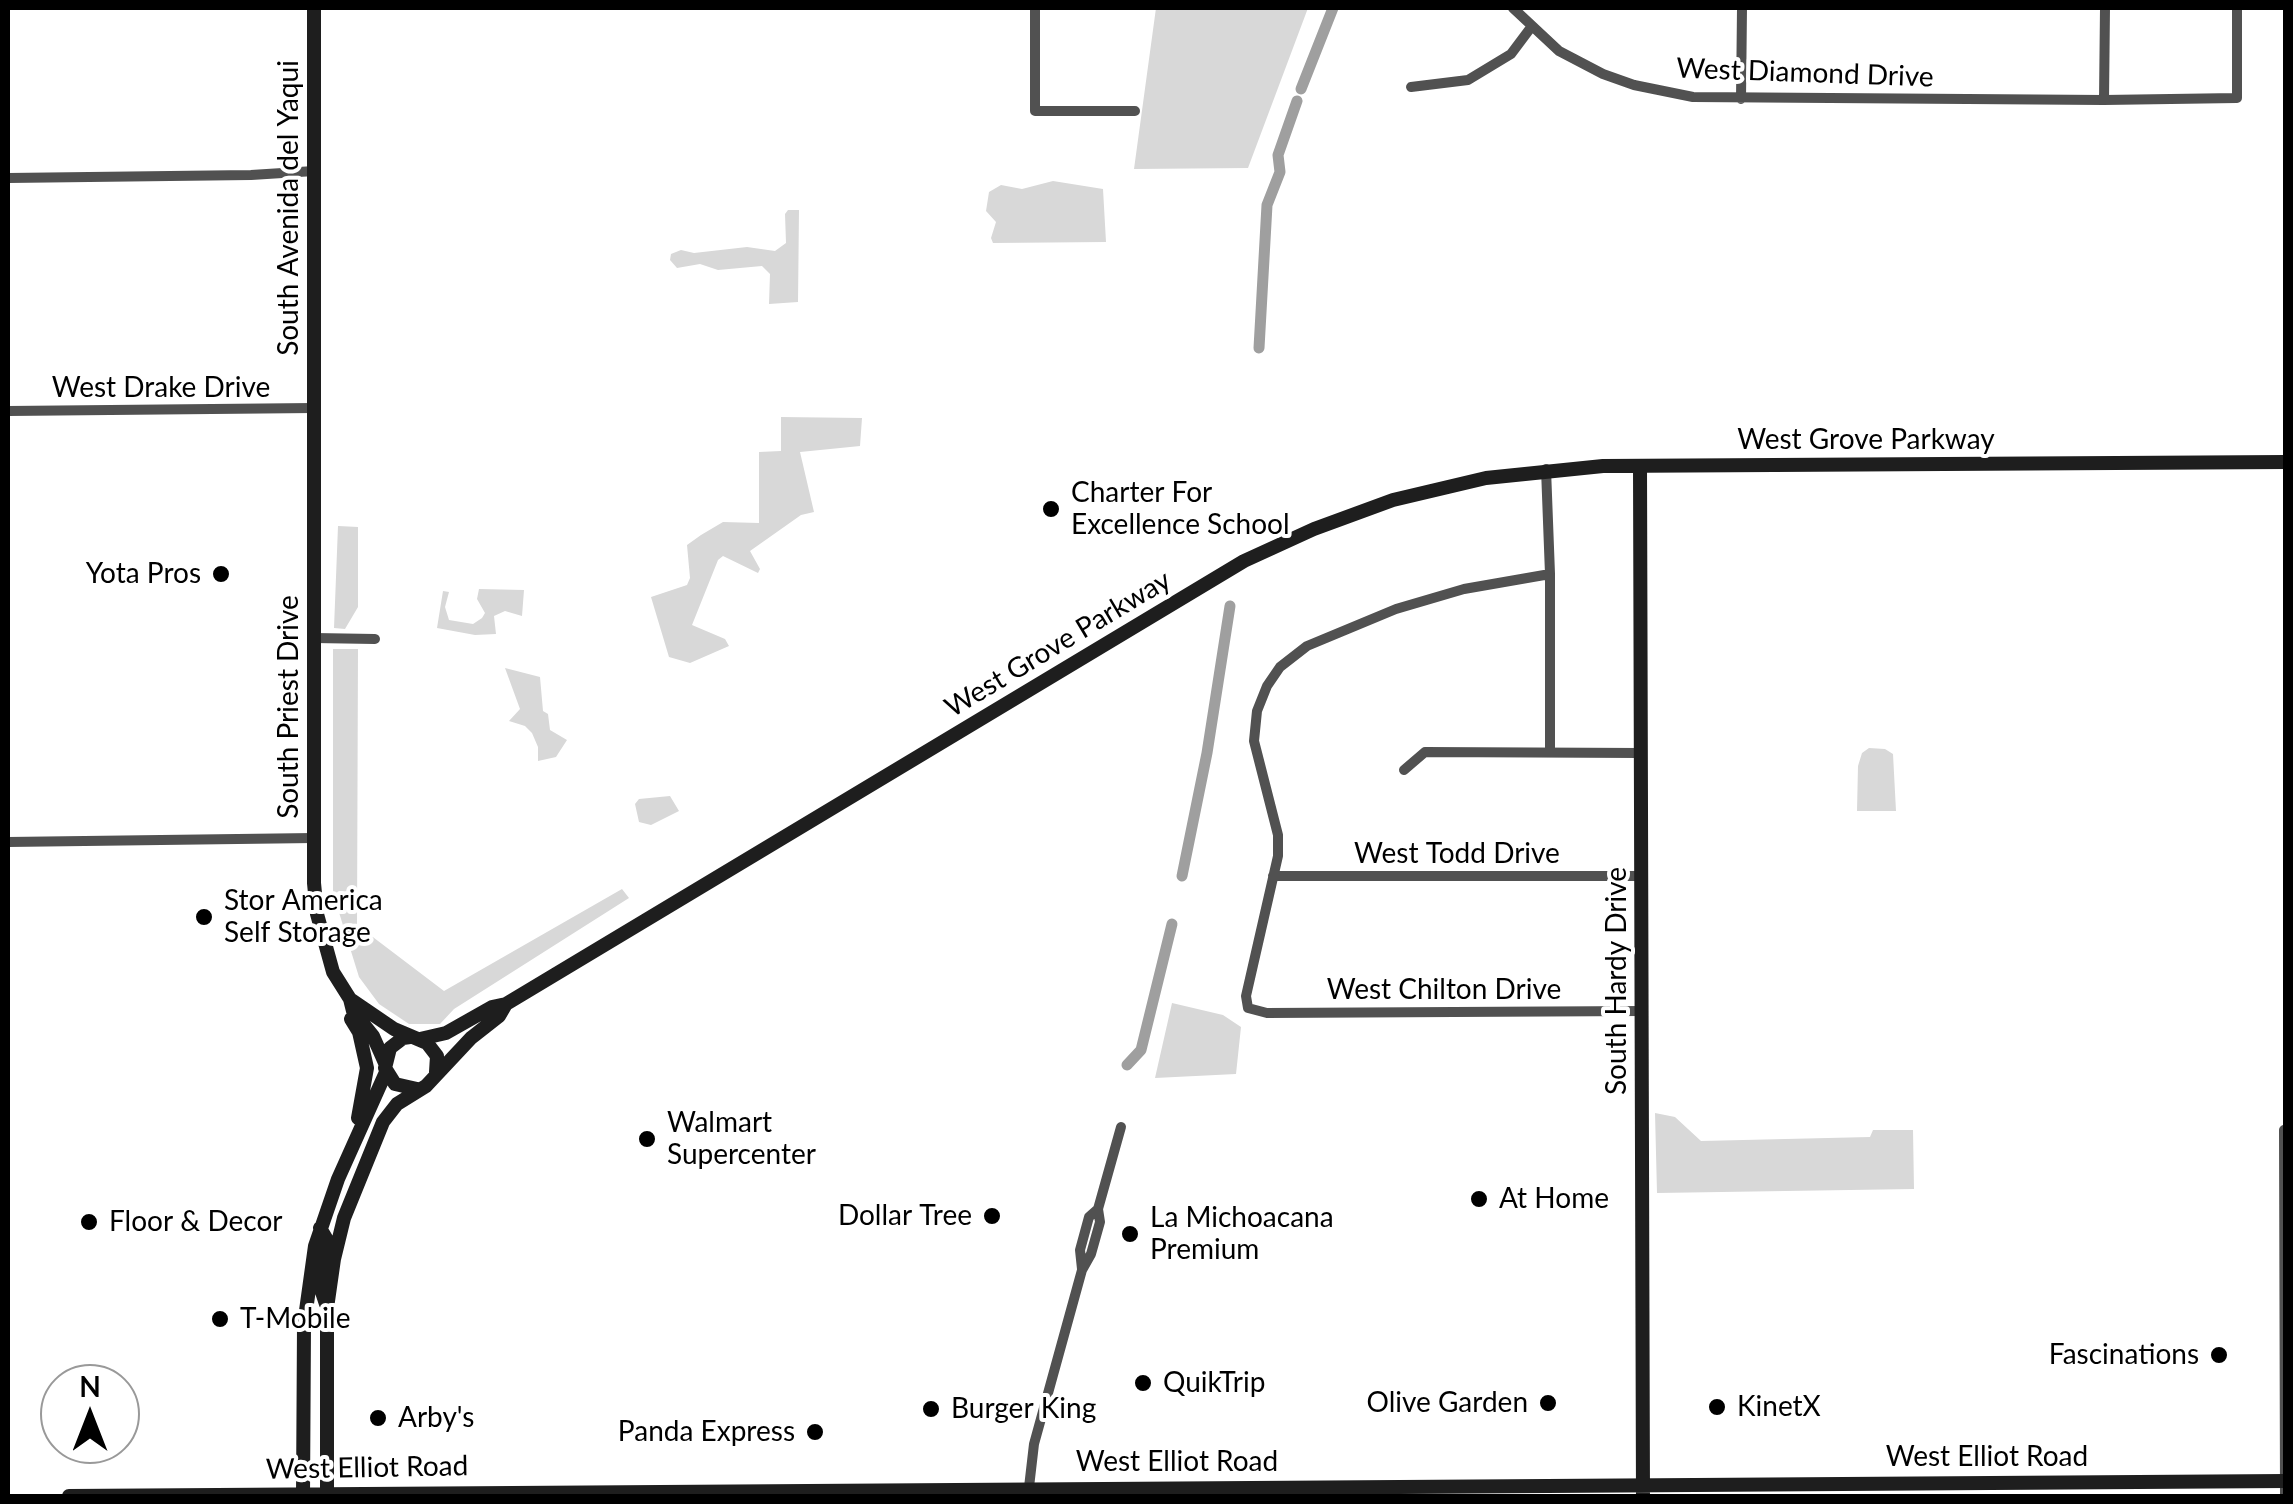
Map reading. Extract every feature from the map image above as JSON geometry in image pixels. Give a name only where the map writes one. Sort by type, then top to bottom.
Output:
[{"type":"street","name":"South Avenida del Yaqui","points":[[314,8],[314,408]]},
{"type":"street","points":[[1035,8],[1035,111],[1136,110]]},
{"type":"street","points":[[1411,86],[1468,80],[1510,54],[1532,26],[1513,8]]},
{"type":"street","points":[[1742,8],[1742,100]]},
{"type":"street","points":[[2104,100],[2105,8]]},
{"type":"street","name":"West Diamond Drive","points":[[1532,26],[1559,51],[1634,85],[1693,97],[2237,98],[2238,8]]},
{"type":"street","points":[[8,178],[314,172]]},
{"type":"street","name":"West Drake Drive","points":[[8,411],[314,408]]},
{"type":"street","name":"South Priest Drive","points":[[314,408],[317,914],[340,985],[350,999],[415,1038]]},
{"type":"street","name":"West Grove Parkway","points":[[415,1038],[446,1033],[492,1007],[506,1004],[1244,561],[1314,529],[1393,500],[1472,480],[1546,470],[1640,466],[2286,462]]},
{"type":"street","name":"South Hardy Drive","points":[[1640,466],[1643,1490]]},
{"type":"street","points":[[1546,470],[1550,752]]},
{"type":"street","points":[[1272,876],[1278,835],[1254,741],[1257,711],[1280,667],[1307,646],[1396,609],[1464,590],[1550,574]]},
{"type":"street","points":[[314,638],[375,639]]},
{"type":"street","points":[[1404,770],[1425,752],[1640,753]]},
{"type":"street","points":[[8,842],[314,838]]},
{"type":"street","name":"West Todd Drive","points":[[1272,876],[1642,876]]},
{"type":"street","name":"West Chilton Drive","points":[[1272,876],[1246,996],[1248,1008],[1267,1014],[1642,1011]]},
{"type":"street","points":[[340,985],[367,1068],[348,1156]]},
{"type":"street","name":"South Priest Drive","points":[[350,999],[352,1010],[373,1036],[385,1068]]},
{"type":"street","name":"West Grove Parkway","points":[[436,1072],[499,1016],[506,1004]]},
{"type":"street","points":[[303,1495],[304,1325],[320,1228],[385,1068],[386,1055],[395,1042],[415,1038],[433,1049],[437,1056],[436,1072],[426,1086],[396,1104],[383,1122],[341,1229],[327,1308],[327,1495]]},
{"type":"street","points":[[385,1068],[395,1084],[417,1090]]},
{"type":"street","points":[[1028,1492],[1034,1444],[1082,1270],[1092,1254],[1100,1222],[1098,1209],[1121,1127]]},
{"type":"street","points":[[2284,1130],[2284,1486]]},
{"type":"street","points":[[320,1228],[327,1240],[320,1286],[327,1308]]},
{"type":"street","name":"West Elliot Road","points":[[69,1496],[2284,1486]]},
{"type":"shaded area","points":[[1156,8],[1308,8],[1248,168],[1134,169]]},
{"type":"shaded area","points":[[1053,181],[1103,189],[1106,242],[993,243],[996,222],[986,211],[989,192],[1001,185],[1022,189]]},
{"type":"shaded area","points":[[788,210],[799,210],[798,302],[769,304],[770,274],[762,266],[718,270],[700,264],[677,268],[670,260],[671,254],[681,250],[694,253],[747,247],[775,251],[786,243]]},
{"type":"shaded area","points":[[781,417],[862,418],[860,446],[800,452],[814,512],[801,515],[750,551],[760,569],[758,573],[723,556],[718,560],[692,625],[725,639],[729,646],[690,663],[669,657],[651,597],[687,585],[687,545],[701,535],[723,522],[759,523],[759,452],[781,451]]},
{"type":"shaded area","points":[[338,526],[358,527],[358,607],[345,629],[334,628]]},
{"type":"shaded area","points":[[479,589],[524,590],[522,616],[505,611],[494,616],[496,634],[475,635],[437,628],[443,591],[449,592],[445,607],[449,620],[473,624],[482,618],[485,613],[477,599]]},
{"type":"shaded area","points":[[333,649],[358,649],[357,925],[444,991],[622,889],[629,898],[454,1009],[440,1024],[409,1024],[379,1004],[359,977],[333,893]]},
{"type":"shaded area","points":[[505,668],[540,677],[543,711],[548,714],[550,730],[567,740],[556,757],[538,761],[532,733],[509,721],[520,709]]},
{"type":"shaded area","points":[[1869,748],[1893,754],[1896,811],[1857,811],[1858,766],[1862,753]]},
{"type":"shaded area","points":[[670,796],[679,811],[651,825],[639,822],[635,804],[639,799]]},
{"type":"shaded area","points":[[1172,1003],[1223,1015],[1241,1027],[1236,1074],[1155,1078]]},
{"type":"shaded area","points":[[1655,1113],[1675,1117],[1701,1141],[1870,1137],[1873,1130],[1913,1130],[1914,1189],[1657,1193]]},
{"type":"waterway","points":[[1301,89],[1333,8]]},
{"type":"waterway","points":[[1259,348],[1267,205],[1280,172],[1278,155],[1297,101]]},
{"type":"waterway","points":[[1182,876],[1207,753],[1230,606]]},
{"type":"waterway","points":[[1127,1065],[1141,1050],[1172,924]]},
{"type":"place","name":"Charter For Excellence School","points":[[1051,509]]},
{"type":"place","name":"Yota Pros","points":[[221,574]]},
{"type":"place","name":"Stor America Self Storage","points":[[204,917]]},
{"type":"place","name":"Walmart Supercenter","points":[[647,1139]]},
{"type":"place","name":"At Home","points":[[1479,1199]]},
{"type":"place","name":"Dollar Tree","points":[[992,1216]]},
{"type":"place","name":"Floor & Decor","points":[[89,1222]]},
{"type":"place","name":"La Michoacana Premium","points":[[1130,1234]]},
{"type":"place","name":"T-Mobile","points":[[220,1319]]},
{"type":"place","name":"Fascinations","points":[[2219,1355]]},
{"type":"place","name":"QuikTrip","points":[[1143,1383]]},
{"type":"place","name":"Olive Garden","points":[[1548,1403]]},
{"type":"place","name":"KinetX","points":[[1717,1407]]},
{"type":"place","name":"Burger King","points":[[931,1409]]},
{"type":"place","name":"Arby's","points":[[378,1418]]},
{"type":"place","name":"Panda Express","points":[[815,1432]]}]
